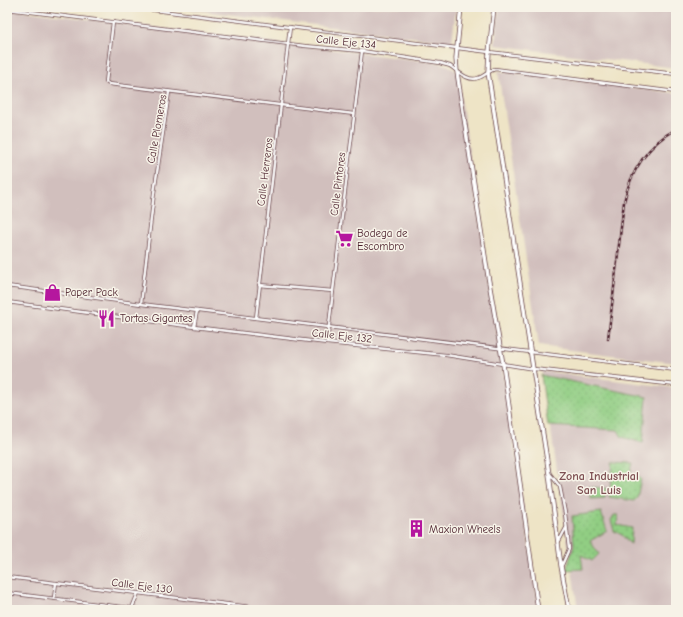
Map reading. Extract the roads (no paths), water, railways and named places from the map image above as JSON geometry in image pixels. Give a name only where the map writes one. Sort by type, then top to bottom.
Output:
[{"type":"street","name":"Calle Eje 134","points":[[130,7],[676,74]]},
{"type":"street","points":[[461,7],[456,58],[457,72],[488,276],[501,348],[538,610]]},
{"type":"street","points":[[494,7],[488,72],[534,368],[561,566],[569,610]]},
{"type":"street","name":"Calle Eje 134","points":[[7,9],[288,44],[362,51],[440,63],[475,79],[495,69],[676,92]]},
{"type":"street","points":[[113,22],[106,82],[109,84],[170,92]]},
{"type":"street","name":"Calle Herreros","points":[[256,318],[290,27]]},
{"type":"street","name":"Calle Pintores","points":[[328,343],[362,51]]},
{"type":"street","name":"Calle Plomeros","points":[[141,304],[154,193],[170,92],[281,104],[354,114]]},
{"type":"street","points":[[259,284],[333,291]]},
{"type":"street","name":"Calle Eje 132","points":[[7,286],[329,328],[676,370]]},
{"type":"street","name":"Calle Eje 132","points":[[7,302],[194,328],[438,354],[503,364],[676,385]]},
{"type":"street","points":[[194,328],[197,311]]},
{"type":"street","points":[[549,474],[560,487],[565,513],[569,549],[561,566]]},
{"type":"street","points":[[558,543],[566,528]]},
{"type":"street","name":"Calle Eje 130","points":[[7,577],[275,610]]},
{"type":"street","points":[[54,598],[56,583]]},
{"type":"street","points":[[7,593],[147,610]]},
{"type":"street","points":[[132,608],[138,593]]},
{"type":"street","points":[[227,610],[228,604]]},
{"type":"railway","points":[[608,339],[624,202],[627,191],[636,170],[649,151],[666,135],[676,129]]},
{"type":"place","name":"Bodega de Escombro","points":[[344,239]]},
{"type":"place","name":"Paper Pack","points":[[52,292]]},
{"type":"place","name":"Tortas Gigantes","points":[[107,318]]},
{"type":"place","name":"Maxion Wheels","points":[[416,529]]},
{"type":"district","name":"Zona Industrial San Luis","points":[[599,483]]}]
